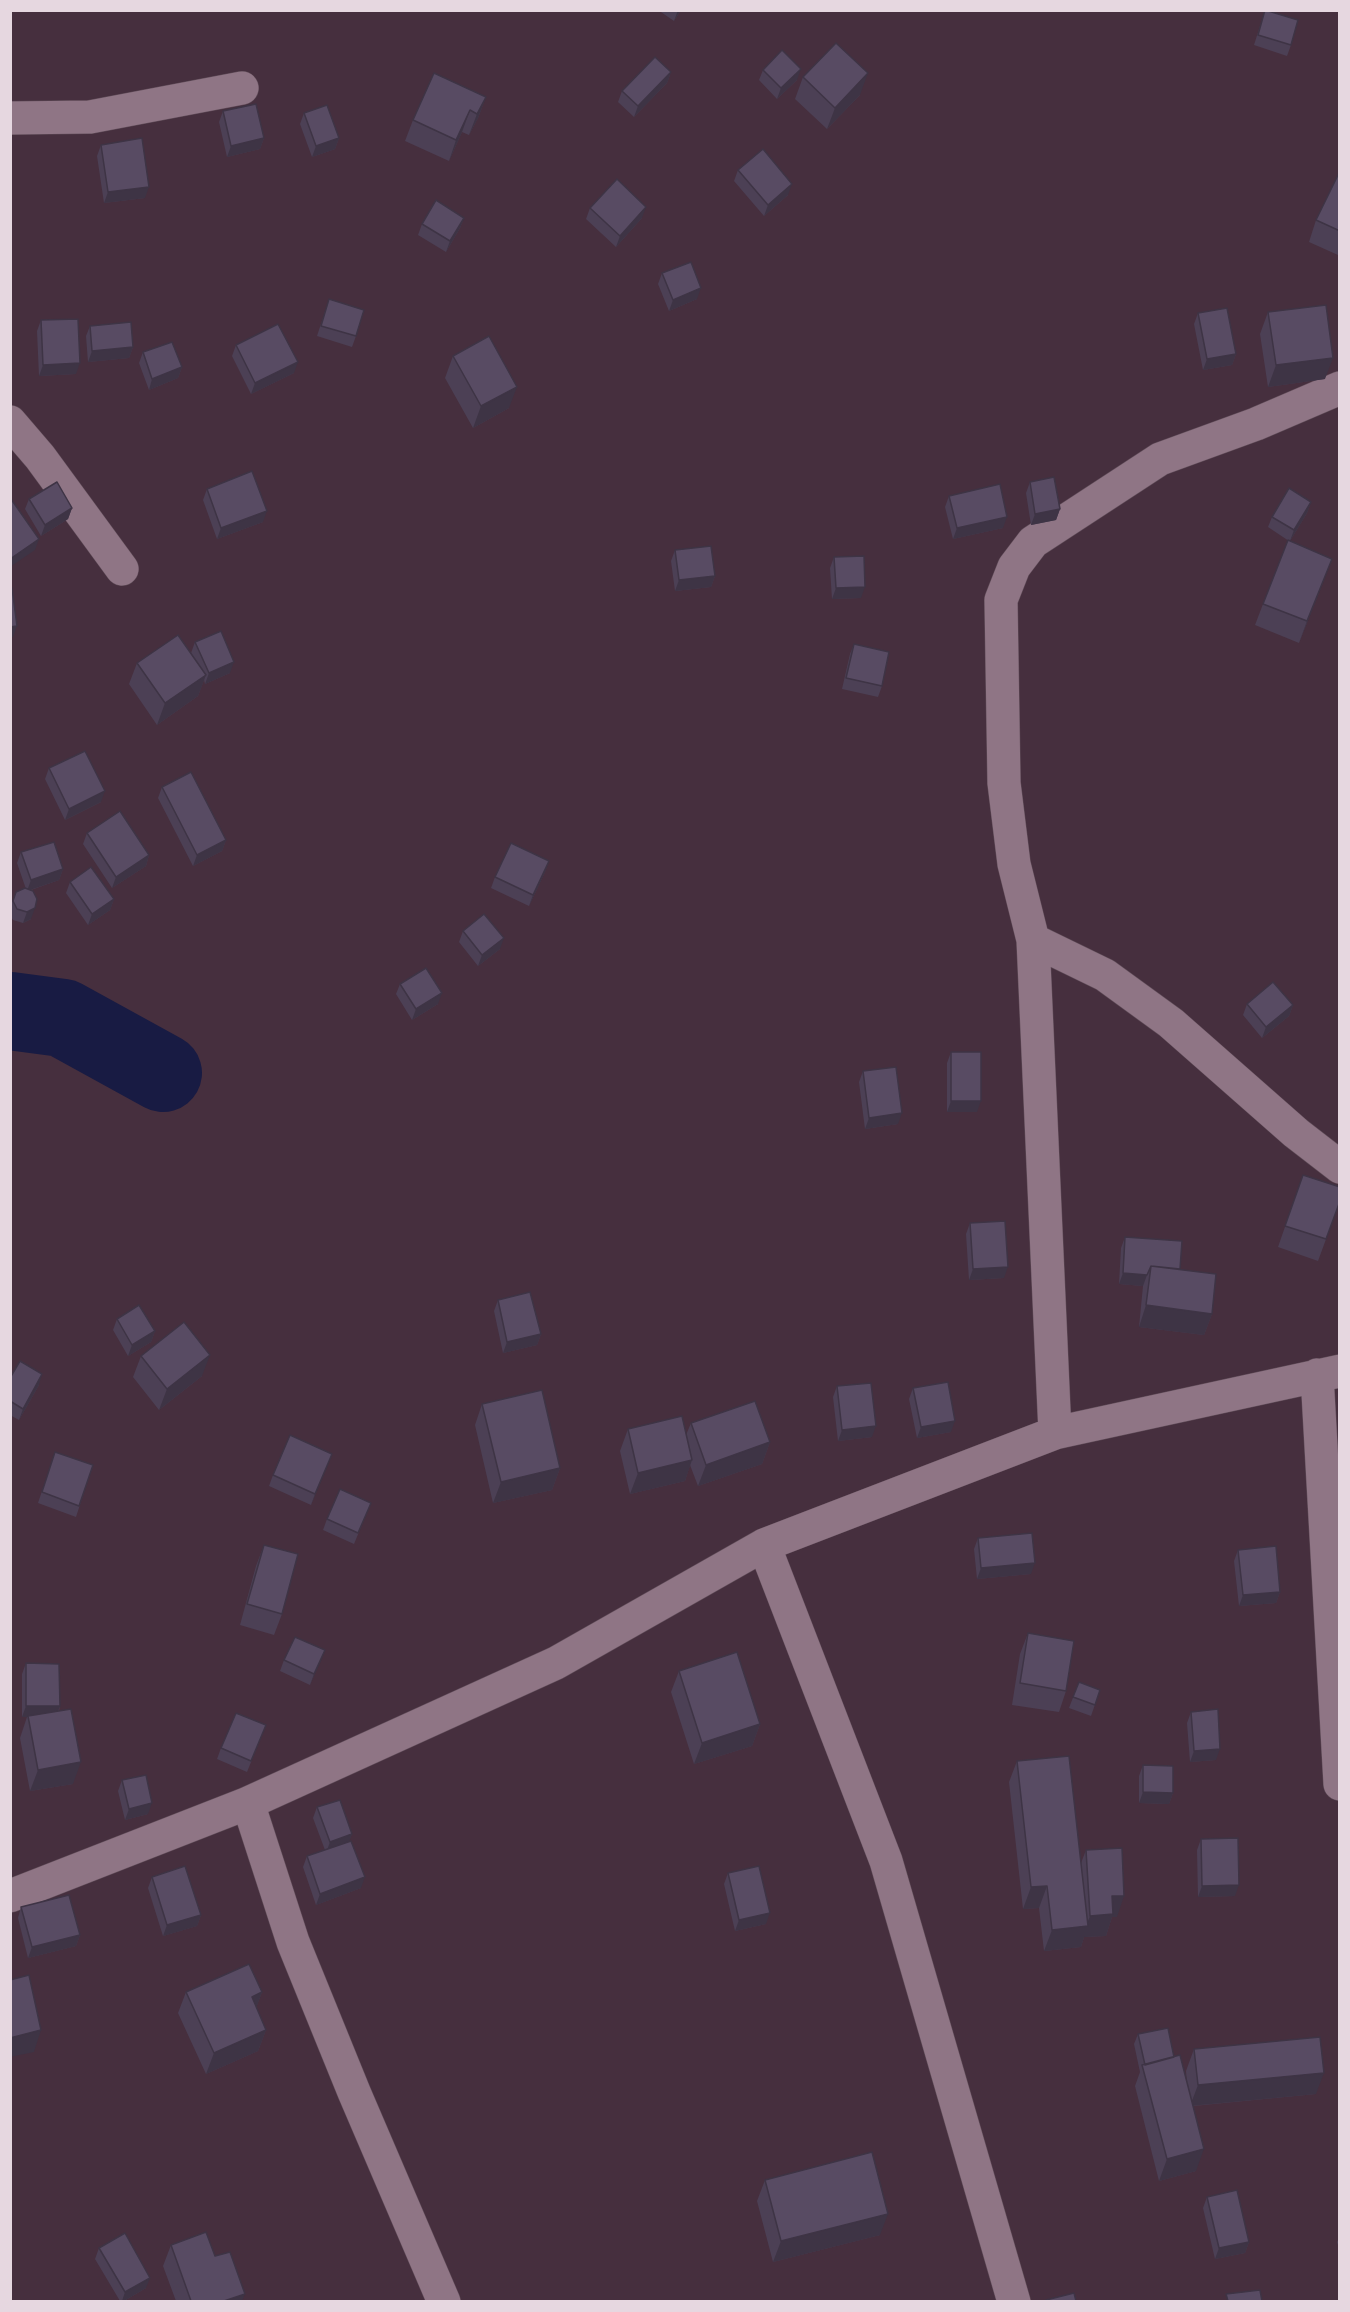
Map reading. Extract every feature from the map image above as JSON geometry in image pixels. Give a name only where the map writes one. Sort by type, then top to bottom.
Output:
[{"type":"street","points":[[10,118],[90,117],[242,88]]},
{"type":"street","points":[[1055,1433],[1033,940],[1014,864],[1004,783],[1001,600],[1014,567],[1033,542],[1160,459],[1256,424],[1340,388]]},
{"type":"street","points":[[10,422],[40,457],[122,569]]},
{"type":"street","points":[[1033,940],[1105,975],[1171,1023],[1296,1133],[1340,1167]]},
{"type":"street","points":[[10,1896],[248,1803],[556,1663],[764,1545],[1055,1433],[1328,1373],[1340,1784]]},
{"type":"street","points":[[764,1545],[886,1862],[1014,2301]]},
{"type":"street","points":[[248,1803],[293,1942],[354,2092],[444,2301]]},
{"type":"building","points":[[1265,10],[1298,20],[1291,45],[1258,35]]},
{"type":"building","points":[[836,43],[868,73],[835,108],[803,77]]},
{"type":"building","points":[[782,50],[801,69],[781,88],[763,70]]},
{"type":"building","points":[[655,57],[671,72],[638,106],[622,91]]},
{"type":"building","points":[[434,73],[486,97],[477,114],[470,110],[456,140],[413,120]]},
{"type":"building","points":[[256,104],[264,138],[231,146],[223,111]]},
{"type":"building","points":[[327,105],[339,138],[316,146],[304,113]]},
{"type":"building","points":[[142,138],[149,187],[108,192],[101,145]]},
{"type":"building","points":[[763,149],[792,184],[768,205],[738,170]]},
{"type":"building","points":[[1340,171],[1340,231],[1316,220]]},
{"type":"building","points":[[617,179],[646,207],[620,236],[590,208]]},
{"type":"building","points":[[436,200],[464,218],[450,241],[422,224]]},
{"type":"building","points":[[691,262],[701,288],[673,300],[662,273]]},
{"type":"building","points":[[329,299],[364,310],[356,336],[321,326]]},
{"type":"building","points":[[1326,305],[1333,358],[1276,365],[1268,312]]},
{"type":"building","points":[[1227,308],[1236,354],[1207,359],[1198,313]]},
{"type":"building","points":[[78,319],[80,363],[43,365],[41,320]]},
{"type":"building","points":[[131,322],[133,347],[92,351],[90,326]]},
{"type":"building","points":[[278,324],[298,362],[255,383],[236,345]]},
{"type":"building","points":[[489,336],[517,387],[481,406],[453,356]]},
{"type":"building","points":[[172,342],[182,367],[152,379],[143,352]]},
{"type":"building","points":[[252,471],[267,511],[221,528],[207,489]]},
{"type":"building","points":[[1054,477],[1060,509],[1035,514],[1030,482]]},
{"type":"building","points":[[57,482],[72,508],[45,525],[29,499]]},
{"type":"building","points":[[1000,484],[1007,517],[957,528],[949,496]]},
{"type":"building","points":[[1289,488],[1311,502],[1294,530],[1272,517]]},
{"type":"building","points":[[10,499],[39,539],[10,559]]},
{"type":"building","points":[[1288,540],[1332,559],[1307,621],[1263,604]]},
{"type":"building","points":[[711,546],[715,576],[679,580],[675,550]]},
{"type":"building","points":[[864,556],[865,587],[836,588],[834,557]]},
{"type":"building","points":[[10,588],[12,588],[17,626],[10,627]]},
{"type":"building","points":[[221,631],[234,662],[209,673],[195,642]]},
{"type":"building","points":[[178,635],[206,675],[165,703],[137,663]]},
{"type":"building","points":[[854,644],[889,652],[882,686],[846,678]]},
{"type":"building","points":[[85,751],[105,791],[69,809],[49,768]]},
{"type":"building","points":[[191,772],[226,840],[197,855],[162,787]]},
{"type":"building","points":[[120,811],[149,855],[116,877],[87,833]]},
{"type":"building","points":[[54,842],[63,869],[31,880],[21,852]]},
{"type":"building","points":[[511,843],[549,861],[533,895],[495,877]]},
{"type":"building","points":[[91,867],[114,899],[92,914],[70,882]]},
{"type":"building","points":[[25,888],[33,891],[37,899],[35,908],[27,912],[17,909],[13,901],[16,892]]},
{"type":"building","points":[[484,914],[504,938],[482,955],[463,931]]},
{"type":"building","points":[[426,968],[442,993],[416,1009],[400,984]]},
{"type":"building","points":[[1273,982],[1293,1005],[1266,1027],[1247,1004]]},
{"type":"building","points":[[951,1052],[981,1052],[981,1101],[951,1101]]},
{"type":"building","points":[[896,1067],[902,1113],[869,1118],[863,1071]]},
{"type":"building","points":[[1303,1175],[1340,1187],[1340,1201],[1326,1239],[1285,1226]]},
{"type":"building","points":[[1005,1221],[1008,1267],[973,1269],[970,1223]]},
{"type":"building","points":[[1125,1237],[1182,1241],[1180,1269],[1151,1266],[1147,1275],[1123,1273]]},
{"type":"building","points":[[1151,1266],[1216,1274],[1212,1314],[1146,1305]]},
{"type":"building","points":[[530,1292],[541,1334],[507,1342],[498,1300]]},
{"type":"building","points":[[139,1305],[155,1331],[132,1345],[117,1319]]},
{"type":"building","points":[[184,1322],[210,1355],[167,1389],[141,1356]]},
{"type":"building","points":[[20,1361],[42,1374],[23,1409],[10,1401],[10,1378]]},
{"type":"building","points":[[948,1382],[955,1421],[921,1427],[913,1388]]},
{"type":"building","points":[[871,1383],[876,1426],[842,1430],[837,1386]]},
{"type":"building","points":[[542,1390],[560,1468],[501,1482],[482,1404]]},
{"type":"building","points":[[755,1401],[770,1442],[706,1465],[691,1423]]},
{"type":"building","points":[[682,1416],[692,1460],[638,1473],[628,1429]]},
{"type":"building","points":[[290,1435],[332,1454],[315,1494],[273,1475]]},
{"type":"building","points":[[55,1452],[93,1465],[79,1506],[42,1492]]},
{"type":"building","points":[[340,1489],[371,1503],[358,1533],[327,1519]]},
{"type":"building","points":[[1032,1533],[1035,1563],[981,1568],[978,1538]]},
{"type":"building","points":[[264,1545],[298,1554],[282,1614],[247,1604]]},
{"type":"building","points":[[1276,1546],[1280,1592],[1243,1595],[1238,1550]]},
{"type":"building","points":[[1028,1633],[1074,1641],[1066,1691],[1020,1683]]},
{"type":"building","points":[[295,1637],[325,1650],[314,1674],[284,1660]]},
{"type":"building","points":[[737,1652],[760,1724],[702,1743],[679,1671]]},
{"type":"building","points":[[26,1663],[59,1664],[60,1706],[26,1706]]},
{"type":"building","points":[[1079,1682],[1100,1690],[1095,1705],[1073,1697]]},
{"type":"building","points":[[71,1709],[81,1762],[38,1770],[28,1716]]},
{"type":"building","points":[[1218,1709],[1220,1749],[1194,1751],[1191,1712]]},
{"type":"building","points":[[236,1713],[266,1725],[251,1761],[221,1748]]},
{"type":"building","points":[[1069,1756],[1088,1926],[1052,1930],[1047,1886],[1031,1887],[1017,1761]]},
{"type":"building","points":[[1143,1765],[1173,1766],[1173,1793],[1143,1792]]},
{"type":"building","points":[[146,1775],[152,1803],[129,1809],[122,1780]]},
{"type":"building","points":[[340,1800],[352,1834],[330,1842],[317,1807]]},
{"type":"building","points":[[1238,1838],[1239,1885],[1202,1886],[1201,1839]]},
{"type":"building","points":[[351,1841],[365,1877],[320,1894],[307,1856]]},
{"type":"building","points":[[1122,1848],[1124,1896],[1112,1896],[1113,1914],[1090,1916],[1086,1850]]},
{"type":"building","points":[[185,1866],[201,1915],[167,1925],[152,1877]]},
{"type":"building","points":[[759,1866],[770,1913],[739,1920],[728,1873]]},
{"type":"building","points":[[69,1895],[80,1935],[32,1947],[21,1907]]},
{"type":"building","points":[[249,1964],[262,1992],[252,1997],[266,2030],[214,2053],[186,1992]]},
{"type":"building","points":[[29,1975],[41,2030],[10,2038],[10,1980]]},
{"type":"building","points":[[1168,2028],[1174,2057],[1145,2065],[1138,2034]]},
{"type":"building","points":[[1320,2037],[1324,2073],[1198,2085],[1194,2049]]},
{"type":"building","points":[[1180,2055],[1204,2149],[1167,2159],[1142,2065]]},
{"type":"building","points":[[872,2152],[888,2214],[781,2241],[765,2180]]},
{"type":"building","points":[[1237,2190],[1249,2242],[1219,2248],[1207,2197]]},
{"type":"building","points":[[206,2232],[215,2256],[230,2252],[245,2294],[224,2301],[191,2301],[171,2245]]},
{"type":"building","points":[[125,2233],[150,2278],[125,2292],[99,2248]]},
{"type":"building","points":[[1260,2290],[1262,2301],[1228,2301],[1226,2294]]},
{"type":"building","points":[[1074,2293],[1076,2301],[1046,2300]]},
{"type":"waterway","points":[[10,1011],[63,1018],[163,1073]]}]
